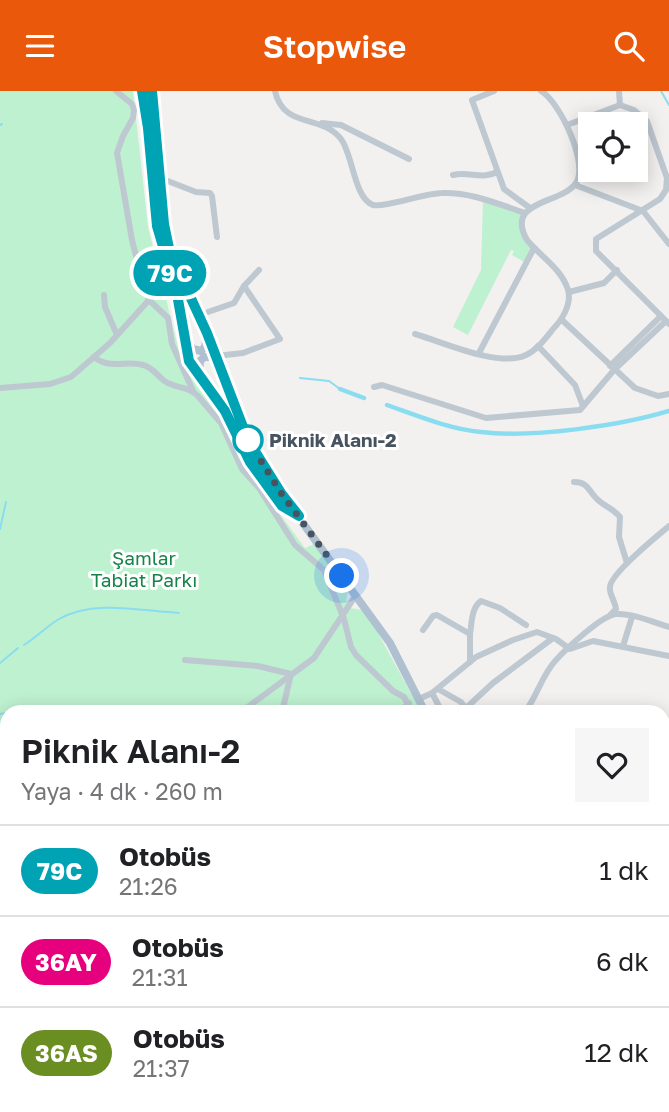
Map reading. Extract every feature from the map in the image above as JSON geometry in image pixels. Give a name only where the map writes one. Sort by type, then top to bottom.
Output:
[{"type":"main road","points":[[142,91],[157,226],[174,283],[189,361],[233,426],[250,462],[282,506],[299,516]]},
{"type":"main road","points":[[152,91],[164,224],[170,253],[207,333],[248,440],[281,493],[390,643],[422,705]]},
{"type":"main road","points":[[185,340],[193,349],[201,351],[205,347],[207,333]]},
{"type":"main road","points":[[199,375],[198,367],[204,357],[212,358],[220,366]]},
{"type":"street","points":[[116,91],[132,104],[134,110],[117,153],[132,240],[149,300],[168,318],[172,344],[193,391],[221,423],[242,469],[258,488],[295,545],[324,570],[356,655],[384,684],[404,697],[409,703],[407,705]]},
{"type":"street","points":[[275,91],[282,108],[299,120],[341,125],[408,159]]},
{"type":"street","points":[[494,91],[472,100],[504,189],[527,210]]},
{"type":"street","points":[[317,124],[340,137],[361,193],[370,204],[379,206],[426,194],[446,193],[482,198],[527,210],[569,190],[579,177],[579,165],[567,125],[556,104],[541,91]]},
{"type":"street","points":[[619,91],[620,105]]},
{"type":"street","points":[[374,387],[382,385],[486,418],[580,410],[612,368],[665,320],[597,251],[596,239],[664,195],[667,178],[647,121],[634,110],[620,105],[567,125]]},
{"type":"street","points":[[453,175],[467,173],[489,177],[497,172]]},
{"type":"street","points":[[160,178],[187,190],[210,193],[217,237]]},
{"type":"street","points":[[575,184],[643,211],[669,244]]},
{"type":"street","points":[[415,334],[499,359],[515,358],[523,357],[538,346],[562,320],[569,292],[559,274],[523,233],[522,226],[527,210]]},
{"type":"street","points":[[479,353],[534,248]]},
{"type":"street","points":[[201,320],[208,312],[234,303],[244,286],[259,270]]},
{"type":"street","points":[[569,292],[604,283],[617,270]]},
{"type":"street","points":[[0,388],[64,381],[94,357],[149,300],[174,283]]},
{"type":"street","points":[[216,356],[243,353],[280,339],[244,286]]},
{"type":"street","points":[[104,296],[105,307],[117,335]]},
{"type":"street","points":[[193,303],[208,312]]},
{"type":"street","points":[[562,320],[628,383],[648,394],[669,394]]},
{"type":"street","points":[[538,346],[575,385],[583,407]]},
{"type":"street","points":[[94,357],[101,363],[111,365],[147,366],[168,383],[193,391]]},
{"type":"street","points":[[574,481],[590,487],[597,499],[620,517],[619,537],[627,563]]},
{"type":"street","points":[[530,705],[556,660],[596,622],[616,609],[609,590],[611,582],[627,563],[669,526]]},
{"type":"street","points":[[251,705],[321,650],[356,595]]},
{"type":"street","points":[[470,662],[473,612],[481,601],[500,608],[526,625]]},
{"type":"street","points":[[610,615],[619,614],[669,627]]},
{"type":"street","points":[[423,630],[433,616],[437,615],[470,634]]},
{"type":"street","points":[[623,646],[632,617]]},
{"type":"street","points":[[419,699],[435,691],[470,662],[513,640],[537,632],[570,649]]},
{"type":"street","points":[[472,705],[493,683],[553,638]]},
{"type":"street","points":[[570,649],[593,641],[669,656]]},
{"type":"street","points":[[185,660],[258,666],[291,674]]},
{"type":"street","points":[[284,705],[291,674]]},
{"type":"street","points":[[435,691],[463,705]]},
{"type":"street","points":[[435,691],[440,705]]},
{"type":"green space","name":"Şamlar Tabiat Parkı","points":[[0,91],[133,91],[148,227],[180,355],[224,422],[245,467],[305,548],[314,544],[348,591],[346,600],[350,608],[362,610],[378,633],[417,705],[0,705]]},
{"type":"green space","points":[[483,199],[525,213],[522,226],[534,248],[526,263],[512,255],[514,251],[511,250],[468,335],[453,327],[481,270]]},
{"type":"waterway","points":[[661,91],[669,105]]},
{"type":"waterway","points":[[300,378],[329,381],[340,389]]},
{"type":"waterway","points":[[340,389],[364,398]]},
{"type":"waterway","points":[[387,405],[457,428],[502,433],[576,429],[669,411]]},
{"type":"waterway","points":[[0,529],[6,502]]},
{"type":"waterway","points":[[24,645],[59,619],[87,609],[118,608],[179,613]]},
{"type":"waterway","points":[[0,663],[18,648]]},
{"type":"bus line","name":"79C","points":[[142,91],[157,226],[177,294],[189,361],[225,411],[250,462],[282,506],[299,516],[281,493],[248,440],[207,333],[170,253],[164,224],[152,91]]},
{"type":"place","name":"Piknik Alanı-2","points":[[248,440]]},
{"type":"route","points":[[248,440],[281,493],[342,576]]}]
